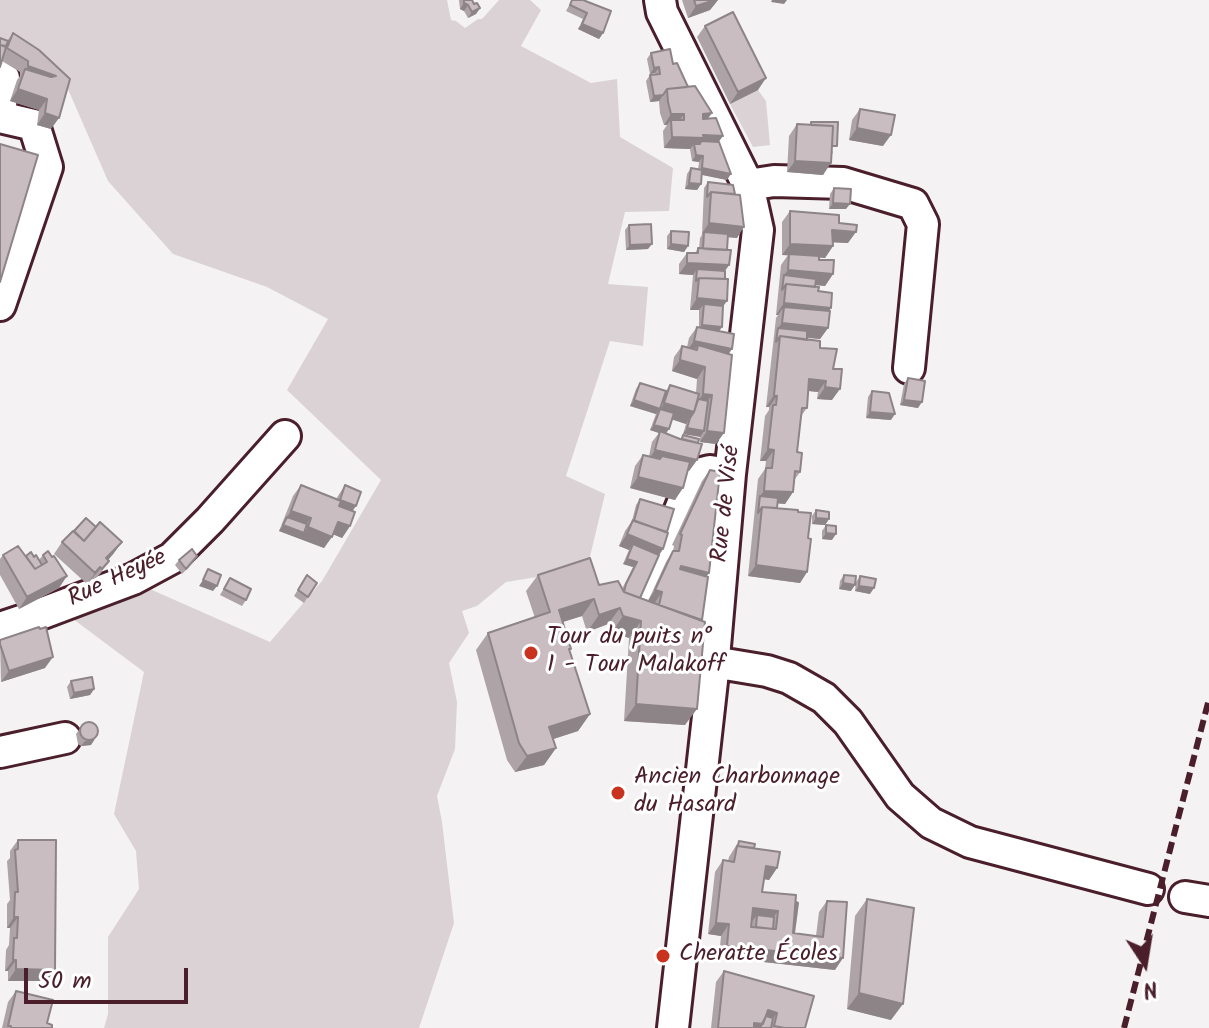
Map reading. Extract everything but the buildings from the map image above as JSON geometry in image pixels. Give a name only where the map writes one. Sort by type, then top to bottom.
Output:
[{"type":"street","name":"Rue de Visé","points":[[660,0],[662,12],[748,185],[758,230],[673,1028]]},
{"type":"street","points":[[0,73],[4,78],[0,115],[34,125],[47,167],[0,305]]},
{"type":"street","points":[[748,185],[774,181],[843,183],[913,204],[923,224],[909,368]]},
{"type":"street","name":"Rue Heyée","points":[[0,628],[133,579],[172,558],[285,436]]},
{"type":"street","points":[[643,602],[694,475],[710,471],[730,474]]},
{"type":"street","points":[[713,662],[789,678],[824,698],[848,722],[900,796],[931,823],[970,842],[1148,889]]},
{"type":"street","points":[[0,752],[65,738]]},
{"type":"shaded area","points":[[0,0],[447,0],[451,20],[465,28],[482,19],[499,0],[530,0],[541,10],[521,46],[591,83],[617,79],[620,137],[673,168],[669,211],[625,212],[608,284],[648,287],[643,346],[610,341],[566,476],[605,494],[587,569],[506,582],[477,606],[462,611],[469,633],[449,663],[457,702],[455,749],[437,796],[454,923],[419,1028],[104,1028],[108,1014],[108,937],[139,889],[136,851],[114,814],[144,672],[61,610],[143,586],[270,642],[322,581],[381,480],[287,390],[328,319],[267,287],[173,254],[108,181],[64,80],[0,37]]},
{"type":"shaded area","points":[[758,90],[766,101],[770,145],[753,147],[730,104]]},
{"type":"railway","points":[[1124,1028],[1209,699]]},
{"type":"place","name":"Tour du puits n° 1 - Tour Malakoff","points":[[531,653]]},
{"type":"place","name":"Ancien Charbonnage du Hasard","points":[[618,793]]},
{"type":"place","name":"Cheratte Écoles","points":[[663,956]]}]
